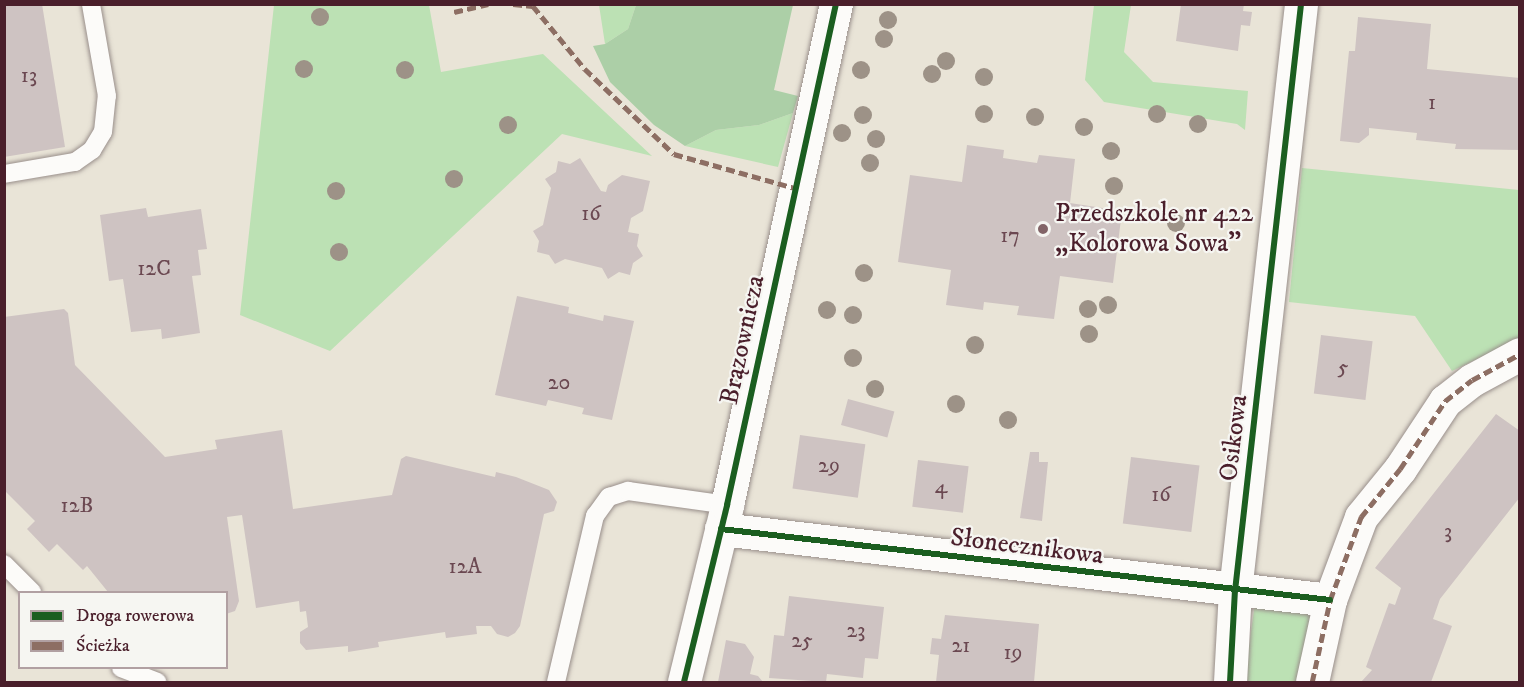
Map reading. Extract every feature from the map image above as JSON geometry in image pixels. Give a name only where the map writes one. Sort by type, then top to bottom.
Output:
[{"type":"street","name":"Brązownicza","points":[[684,682],[724,517],[836,4]]},
{"type":"street","name":"Osikowa","points":[[1230,682],[1235,591],[1301,4]]},
{"type":"street","points":[[1312,682],[1330,600],[1361,516],[1400,469],[1445,401],[1472,380],[1520,354]]},
{"type":"street","name":"Słonecznikowa","points":[[724,517],[1235,591],[1330,600]]},
{"type":"lane","points":[[4,174],[75,162],[92,150],[103,132],[107,96],[91,4]]},
{"type":"lane","points":[[556,682],[595,516],[609,497],[628,491],[724,517]]},
{"type":"lane","points":[[4,564],[31,591]]},
{"type":"lane","points":[[124,669],[156,682]]},
{"type":"green space","points":[[274,5],[429,5],[441,72],[543,54],[652,156],[562,134],[330,351],[240,315]]},
{"type":"green space","points":[[599,5],[636,5],[628,29],[605,44]]},
{"type":"green space","points":[[636,5],[793,5],[774,90],[798,96],[793,113],[759,125],[716,130],[685,146],[654,125],[610,82],[593,46],[605,44],[628,29]]},
{"type":"green space","points":[[1094,5],[1131,5],[1124,52],[1153,82],[1248,91],[1245,130],[1237,124],[1104,102],[1085,80]]},
{"type":"green space","points":[[793,113],[778,167],[685,146],[716,130],[759,125]]},
{"type":"green space","points":[[1302,168],[1519,190],[1519,339],[1452,371],[1415,316],[1289,302]]},
{"type":"green space","points":[[1255,603],[1312,610],[1299,682],[1244,682]]},
{"type":"building","points":[[4,4],[42,4],[65,147],[4,157]]},
{"type":"building","points":[[1181,4],[1244,4],[1243,11],[1252,12],[1250,26],[1241,25],[1238,51],[1176,41]]},
{"type":"building","points":[[1358,17],[1431,24],[1427,69],[1520,78],[1520,150],[1455,149],[1456,144],[1416,140],[1417,133],[1369,128],[1369,135],[1359,143],[1340,141],[1349,51],[1355,51]]},
{"type":"building","points":[[967,145],[1004,150],[1003,158],[1037,163],[1039,155],[1075,159],[1070,203],[1122,211],[1113,283],[1060,276],[1054,319],[1017,315],[1019,306],[984,302],[983,310],[946,305],[951,270],[898,262],[910,175],[962,182]]},
{"type":"building","points":[[580,158],[601,191],[606,192],[608,185],[622,175],[650,181],[643,211],[631,218],[628,232],[639,234],[637,246],[643,256],[633,263],[630,275],[619,272],[608,279],[602,268],[565,259],[555,264],[549,255],[537,252],[539,241],[533,231],[543,225],[551,188],[545,179],[556,172],[558,161],[570,164]]},
{"type":"building","points":[[146,208],[148,217],[201,209],[207,249],[198,250],[201,275],[192,276],[200,333],[162,339],[161,329],[131,332],[123,279],[109,281],[100,215]]},
{"type":"building","points":[[517,296],[569,307],[568,313],[603,321],[604,315],[634,321],[612,420],[582,414],[584,408],[548,400],[546,406],[495,395]]},
{"type":"building","points":[[64,309],[68,313],[75,365],[165,457],[217,449],[215,440],[282,430],[293,509],[392,495],[401,459],[406,456],[495,477],[496,472],[549,490],[557,502],[554,511],[544,514],[520,626],[508,637],[497,634],[491,626],[476,626],[477,634],[446,638],[445,632],[378,642],[379,647],[348,652],[348,646],[306,650],[300,643],[300,632],[308,627],[306,611],[300,612],[299,601],[256,608],[242,515],[227,517],[239,601],[235,611],[228,613],[228,591],[107,591],[87,566],[83,570],[57,544],[49,552],[27,529],[35,521],[4,490],[4,317]]},
{"type":"building","points":[[1321,335],[1373,341],[1365,400],[1314,394]]},
{"type":"building","points":[[848,399],[894,411],[887,438],[841,425]]},
{"type":"building","points":[[1496,414],[1520,431],[1520,497],[1440,599],[1433,619],[1452,626],[1431,682],[1361,682],[1372,670],[1366,667],[1389,603],[1395,605],[1401,588],[1375,568]]},
{"type":"building","points":[[800,435],[865,444],[858,498],[792,488]]},
{"type":"building","points":[[1030,452],[1039,452],[1039,462],[1048,462],[1042,521],[1020,518]]},
{"type":"building","points":[[1131,457],[1199,465],[1191,532],[1123,524]]},
{"type":"building","points":[[918,460],[969,466],[963,513],[912,507]]},
{"type":"building","points":[[789,596],[884,607],[878,659],[865,658],[863,678],[827,674],[826,682],[769,678],[774,635],[784,636]]},
{"type":"building","points":[[945,615],[1039,624],[1034,682],[936,682],[939,655],[930,654],[932,638],[941,639]]},
{"type":"building","points":[[726,640],[745,644],[754,657],[750,674],[758,676],[763,682],[718,682]]},
{"type":"marked path","points":[[454,12],[488,4]]},
{"type":"marked path","points":[[513,4],[533,6],[585,69],[674,154],[795,188]]},
{"type":"marked path","points":[[1312,682],[1330,600],[1361,517],[1400,469],[1445,401],[1472,380],[1520,354]]},
{"type":"cycle path","points":[[684,682],[727,505],[836,4]]},
{"type":"cycle path","points":[[1230,682],[1235,591],[1301,4]]},
{"type":"cycle path","points":[[721,529],[1330,600]]},
{"type":"place","name":"Przedszkole nr 422 „Kolorowa Sowa”","points":[[1043,229]]}]
